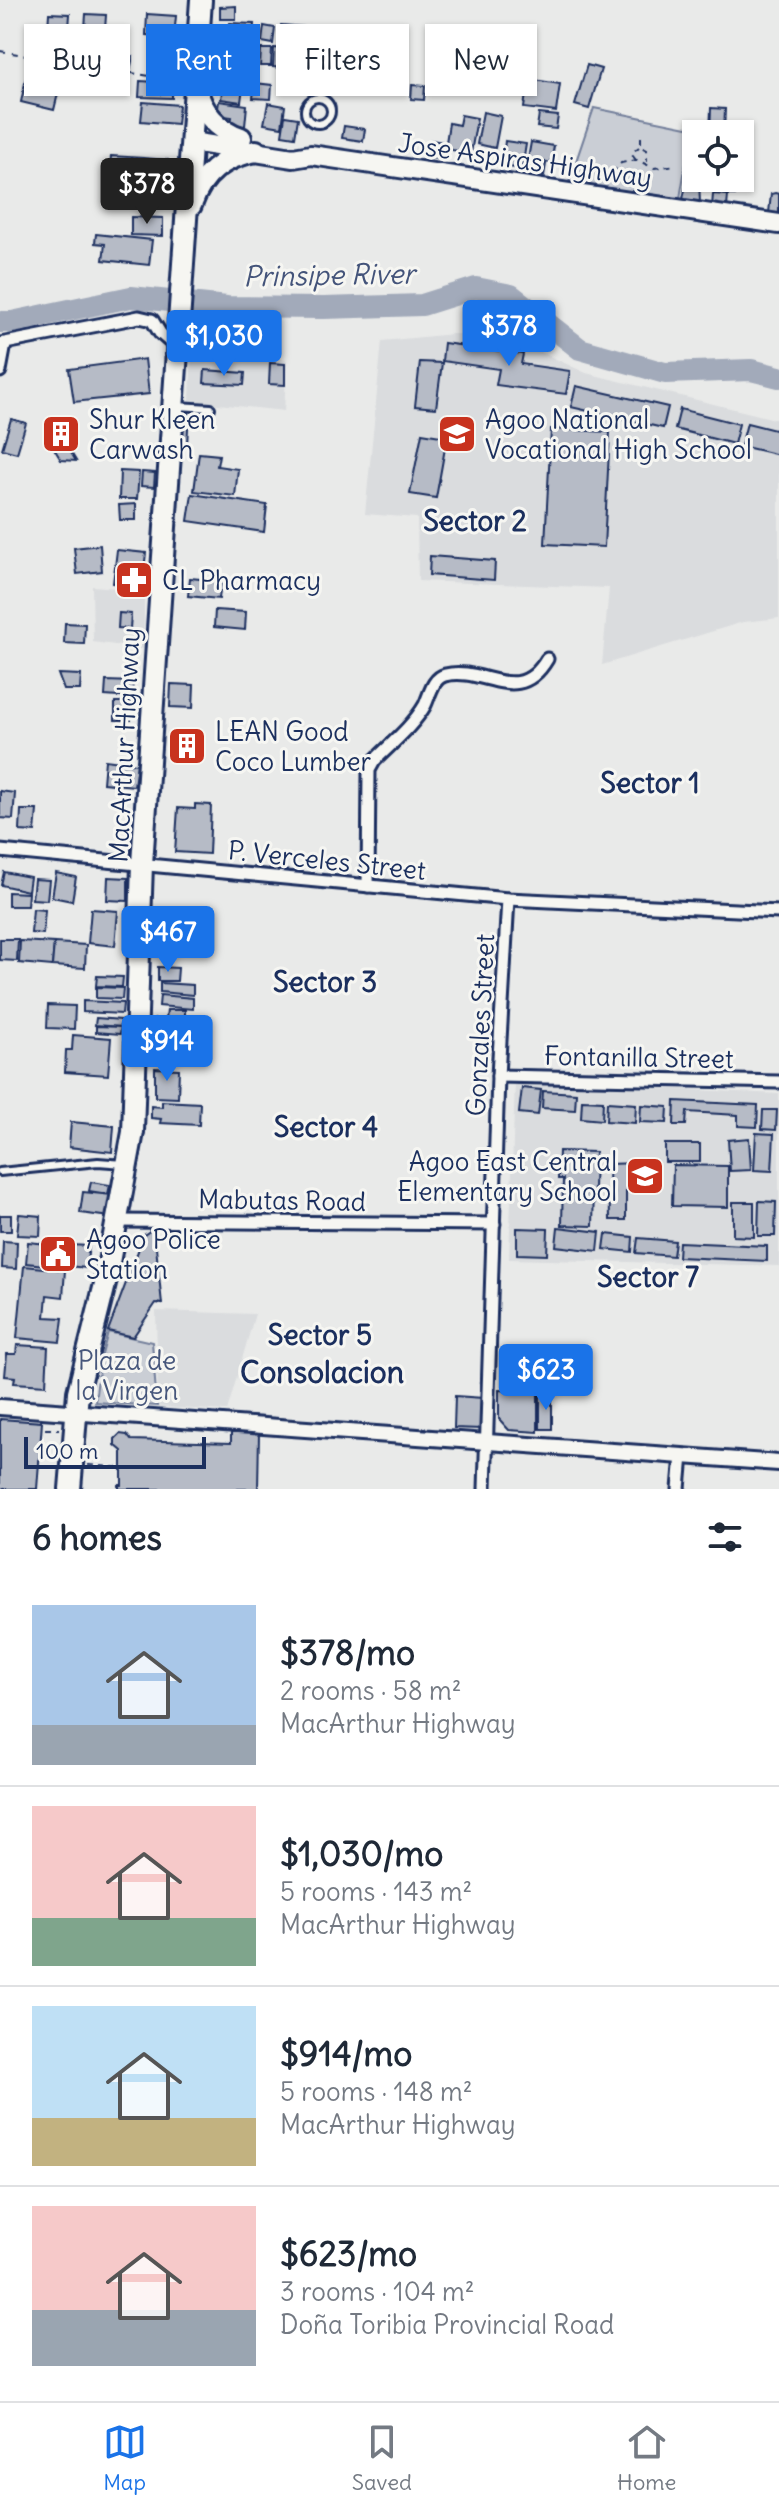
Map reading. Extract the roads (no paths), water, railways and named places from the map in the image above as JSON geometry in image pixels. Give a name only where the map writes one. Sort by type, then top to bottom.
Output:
[{"type":"highway","name":"MacArthur Highway","points":[[198,24],[201,0]]},
{"type":"highway","name":"MacArthur Highway","points":[[70,1489],[76,1411],[84,1362],[105,1284],[133,1132],[142,864],[183,268],[191,137],[190,96]]},
{"type":"highway","points":[[185,220],[194,196],[219,164],[248,145],[212,120],[196,96]]},
{"type":"main road","name":"Jose Aspiras Highway","points":[[191,137],[248,145],[295,146],[311,155],[779,224]]},
{"type":"street","points":[[0,371],[3,344],[139,317],[152,320],[160,333],[178,340]]},
{"type":"street","points":[[368,886],[369,770],[423,708],[436,680],[443,675],[458,674],[517,684],[540,671],[547,659]]},
{"type":"street","name":"P. Verceles Street","points":[[0,851],[508,899],[779,912]]},
{"type":"street","name":"Gonzales Street","points":[[485,1489],[498,1076],[508,899]]},
{"type":"street","name":"Fontanilla Street","points":[[498,1076],[779,1082]]},
{"type":"street","name":"Mabutas Road","points":[[118,1221],[494,1224]]},
{"type":"street","points":[[0,1407],[779,1463]]},
{"type":"street","points":[[679,1489],[682,1455]]},
{"type":"lane","points":[[315,98],[324,99],[330,105],[331,114],[325,122],[312,123],[306,116],[305,107],[315,98]]},
{"type":"lane","points":[[173,406],[211,408]]},
{"type":"lane","points":[[0,1172],[98,1162],[128,1164]]},
{"type":"waterway","name":"Prinsipe River","points":[[0,322],[131,297],[227,307],[324,308],[422,305],[476,288],[511,295],[580,349],[665,373],[751,370],[779,377]]},
{"type":"place","name":"Shur Kleen Carwash","points":[[61,434]]},
{"type":"place","name":"Agoo National Vocational High School","points":[[457,434]]},
{"type":"place","name":"CL Pharmacy","points":[[134,580]]},
{"type":"place","name":"LEAN Good Coco Lumber","points":[[187,746]]},
{"type":"place","name":"Agoo East Central Elementary School","points":[[645,1176]]},
{"type":"place","name":"Agoo Police Station","points":[[58,1254]]},
{"type":"district","name":"Sector 2","points":[[475,521]]},
{"type":"district","name":"Sector 1","points":[[650,783]]},
{"type":"district","name":"Sector 3","points":[[325,982]]},
{"type":"district","name":"Sector 4","points":[[326,1127]]},
{"type":"district","name":"Sector 7","points":[[648,1277]]},
{"type":"district","name":"Sector 5","points":[[320,1335]]},
{"type":"district","name":"Consolacion","points":[[322,1372]]},
{"type":"park label","name":"Plaza de la Virgen","points":[[127,1375]]}]
